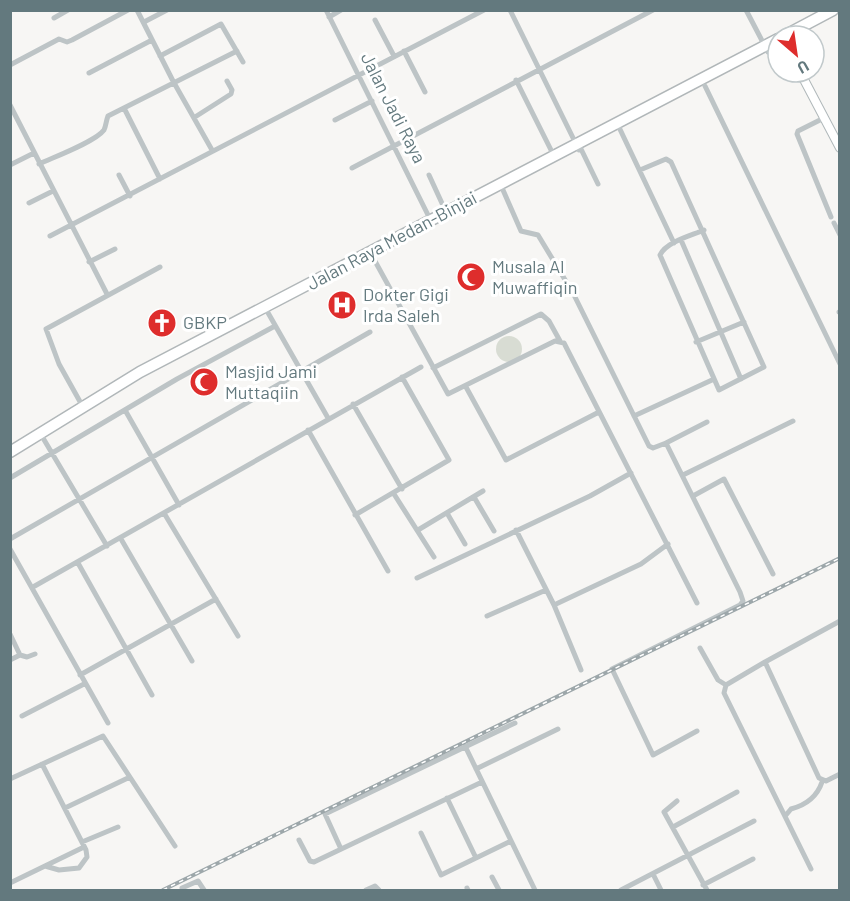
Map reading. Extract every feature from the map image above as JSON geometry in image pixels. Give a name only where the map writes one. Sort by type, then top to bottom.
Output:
[{"type":"highway","points":[[807,24],[833,10]]},
{"type":"highway","points":[[822,24],[840,15]]},
{"type":"highway","name":"Jalan Raya Medan-Binjai","points":[[618,126],[705,86],[766,50]]},
{"type":"highway","name":"Jalan Raya Medan-Binjai","points":[[10,452],[140,372],[503,190],[618,126],[766,50]]},
{"type":"highway","name":"Jalan Raya Medan-Binjai","points":[[10,459],[84,408],[447,212],[554,156],[578,148]]},
{"type":"street","points":[[54,18],[68,10]]},
{"type":"street","points":[[10,65],[59,39],[67,42],[72,40],[128,10]]},
{"type":"street","points":[[137,10],[212,150]]},
{"type":"street","points":[[144,22],[167,10]]},
{"type":"street","name":"Jalan Jadi Raya","points":[[326,10],[396,145],[431,221]]},
{"type":"street","points":[[329,17],[341,10]]},
{"type":"street","points":[[50,236],[484,10]]},
{"type":"street","points":[[510,10],[598,184]]},
{"type":"street","points":[[352,168],[653,10]]},
{"type":"street","points":[[746,10],[766,42]]},
{"type":"street","points":[[375,20],[394,56]]},
{"type":"street","points":[[160,56],[220,24],[243,62]]},
{"type":"street","points":[[89,73],[152,40]]},
{"type":"street","points":[[39,164],[100,133],[105,128],[108,116],[173,81],[237,51]]},
{"type":"street","points":[[404,51],[425,92]]},
{"type":"street","points":[[195,117],[231,94],[232,90],[227,81]]},
{"type":"street","points":[[516,81],[554,156]]},
{"type":"street","points":[[807,84],[840,147]]},
{"type":"street","points":[[705,86],[840,364]]},
{"type":"street","points":[[335,120],[372,101]]},
{"type":"street","points":[[10,105],[106,294]]},
{"type":"street","points":[[123,108],[160,179]]},
{"type":"street","points":[[825,118],[798,130],[796,134],[840,235]]},
{"type":"street","points":[[618,126],[674,243]]},
{"type":"street","points":[[10,165],[34,153]]},
{"type":"street","points":[[640,170],[669,160],[704,230],[764,367],[718,390],[660,255],[661,251],[674,243],[704,230]]},
{"type":"street","points":[[119,175],[130,196]]},
{"type":"street","points":[[429,175],[447,212]]},
{"type":"street","points":[[503,190],[521,231],[538,235],[573,293],[649,446],[654,448],[707,422]]},
{"type":"street","points":[[29,203],[53,191]]},
{"type":"street","points":[[681,240],[741,379]]},
{"type":"street","points":[[89,262],[115,249]]},
{"type":"street","points":[[371,255],[448,394],[560,341]]},
{"type":"street","points":[[84,408],[59,364],[46,329],[106,294],[160,267]]},
{"type":"street","points":[[267,311],[328,418]]},
{"type":"street","points":[[433,368],[541,314],[549,321],[560,341],[564,343],[697,603]]},
{"type":"street","points":[[696,342],[744,322]]},
{"type":"street","points":[[10,478],[275,326]]},
{"type":"street","points":[[10,539],[370,332]]},
{"type":"street","points":[[33,587],[121,539],[328,418],[421,368]]},
{"type":"street","points":[[355,515],[449,460],[402,377]]},
{"type":"street","points":[[634,416],[712,380]]},
{"type":"street","points":[[466,387],[506,460],[599,412]]},
{"type":"street","points":[[353,404],[402,489]]},
{"type":"street","points":[[125,410],[179,505]]},
{"type":"street","points":[[683,475],[793,421]]},
{"type":"street","points":[[308,430],[388,571]]},
{"type":"street","points":[[43,438],[107,546]]},
{"type":"street","points":[[666,443],[735,580],[742,597],[741,603],[612,671],[653,755],[697,731]]},
{"type":"street","points":[[417,579],[631,474]]},
{"type":"street","points":[[693,496],[724,479],[773,574]]},
{"type":"street","points":[[418,530],[483,491]]},
{"type":"street","points":[[394,494],[434,557]]},
{"type":"street","points":[[474,497],[494,531]]},
{"type":"street","points":[[164,513],[238,636]]},
{"type":"street","points":[[447,513],[465,544]]},
{"type":"street","points":[[516,530],[554,605],[581,670]]},
{"type":"street","points":[[121,539],[192,661]]},
{"type":"street","points":[[554,605],[641,564],[668,544]]},
{"type":"street","points":[[10,549],[108,723]]},
{"type":"street","points":[[78,563],[152,695]]},
{"type":"street","points":[[488,616],[546,590]]},
{"type":"street","points":[[80,675],[216,599]]},
{"type":"street","points":[[811,869],[724,693],[726,685],[840,621]]},
{"type":"street","points":[[10,634],[20,655],[24,658],[35,654]]},
{"type":"street","points":[[700,648],[718,680],[726,685]]},
{"type":"street","points":[[10,660],[20,655]]},
{"type":"street","points":[[765,662],[822,782],[819,793],[800,807],[790,809],[781,807]]},
{"type":"street","points":[[22,716],[84,684]]},
{"type":"street","points":[[341,849],[325,814],[515,723]]},
{"type":"street","points":[[476,769],[558,729]]},
{"type":"street","points":[[10,779],[103,736],[175,846]]},
{"type":"street","points":[[465,746],[535,891]]},
{"type":"street","points":[[42,764],[83,844],[87,857],[79,868],[59,870],[45,866]]},
{"type":"street","points":[[822,782],[840,774]]},
{"type":"street","points":[[65,808],[130,777]]},
{"type":"street","points":[[299,840],[312,862],[482,782]]},
{"type":"street","points":[[673,827],[737,792]]},
{"type":"street","points":[[447,798],[476,858]]},
{"type":"street","points":[[677,801],[664,812],[705,888],[753,859]]},
{"type":"street","points":[[786,815],[790,809]]},
{"type":"street","points":[[621,890],[754,821]]},
{"type":"street","points":[[10,883],[118,827]]},
{"type":"street","points":[[422,833],[441,875],[511,841]]},
{"type":"street","points":[[653,874],[661,891]]},
{"type":"street","points":[[492,877],[499,891]]},
{"type":"street","points":[[182,888],[198,881],[204,891]]},
{"type":"street","points":[[366,891],[375,886],[379,891]]},
{"type":"shaded area","points":[[509,336],[518,340],[522,349],[518,358],[509,362],[500,358],[496,349],[500,340]]},
{"type":"railway","points":[[163,890],[840,558]]},
{"type":"place","name":"Musala Al Muwaffiqin","points":[[471,277]]},
{"type":"place","name":"Dokter Gigi Irda Saleh","points":[[342,305]]},
{"type":"place","name":"GBKP","points":[[162,323]]},
{"type":"place","name":"Masjid Jami Muttaqiin","points":[[204,382]]}]
